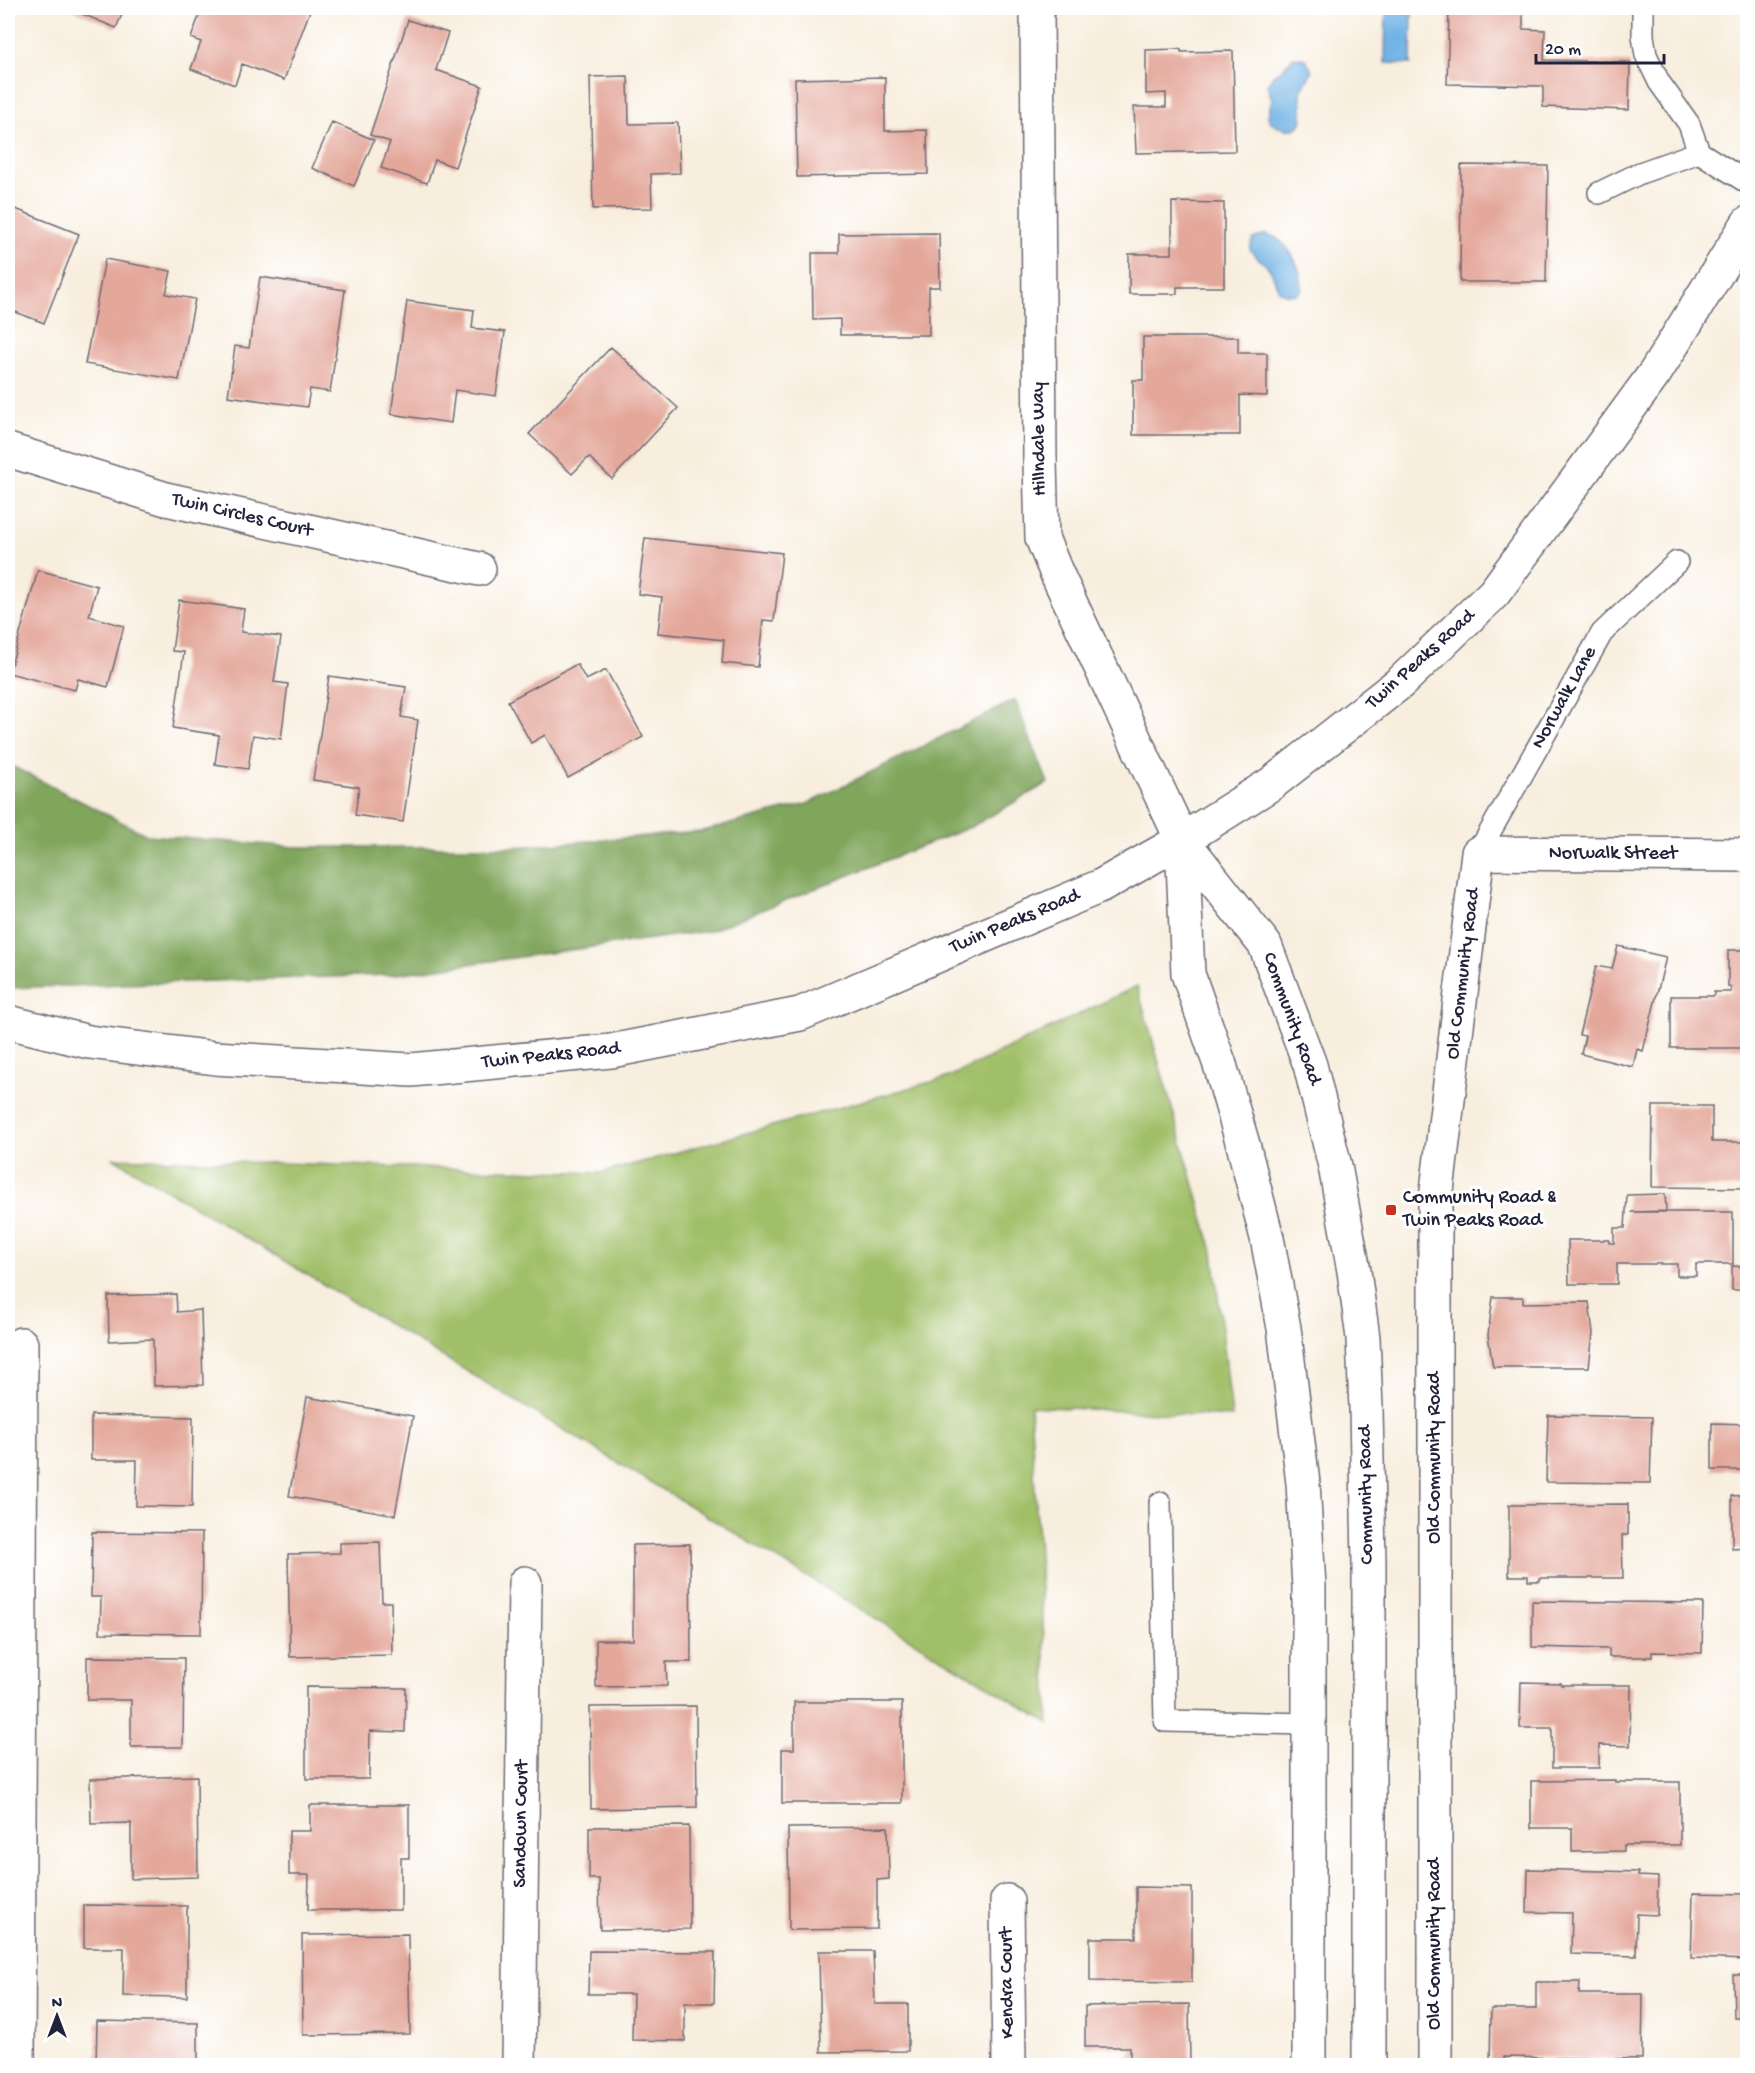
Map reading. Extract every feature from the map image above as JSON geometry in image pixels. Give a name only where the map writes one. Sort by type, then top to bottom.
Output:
[{"type":"main road","name":"Hillndale Way","points":[[1037,8],[1042,538],[1182,840]]},
{"type":"main road","name":"Twin Peaks Road","points":[[8,1022],[89,1042],[203,1056],[411,1070],[611,1051],[800,1014],[1101,886],[1182,840],[1271,784],[1401,682],[1494,593],[1655,373],[1748,223]]},
{"type":"main road","name":"Twin Circles Court","points":[[8,450],[166,499],[479,569]]},
{"type":"main road","points":[[1182,840],[1188,974],[1220,1065],[1267,1238],[1284,1328],[1303,1483],[1309,1587],[1309,2066]]},
{"type":"main road","name":"Community Road","points":[[1182,840],[1264,945],[1310,1065],[1335,1166],[1354,1271],[1363,1338],[1367,1431],[1369,2066]]},
{"type":"main road","name":"Norwalk Street","points":[[1478,853],[1748,855]]},
{"type":"main road","name":"Old Community Road","points":[[1435,2066],[1435,1207],[1478,853]]},
{"type":"main road","points":[[18,2066],[21,1344]]},
{"type":"main road","name":"Sandown Court","points":[[519,2066],[525,1583]]},
{"type":"main road","name":"Kendra Court","points":[[1007,1901],[1009,2066]]},
{"type":"lane","points":[[1643,8],[1646,55],[1659,82],[1689,124],[1699,152],[1748,183]]},
{"type":"lane","points":[[1599,193],[1640,173],[1699,152]]},
{"type":"lane","name":"Norwalk Lane","points":[[1478,853],[1602,633],[1677,562]]},
{"type":"lane","points":[[1160,1503],[1165,1721],[1309,1724]]},
{"type":"green space","points":[[1015,700],[1048,783],[973,826],[709,931],[389,975],[8,988],[8,764],[147,835],[295,847],[514,847],[699,832],[807,804]]},
{"type":"green space","points":[[1137,986],[1213,1252],[1232,1417],[1030,1406],[1049,1723],[114,1158],[602,1173],[949,1077]]},
{"type":"water","points":[[1386,8],[1412,8],[1411,64],[1385,63]]},
{"type":"water","points":[[1293,57],[1306,59],[1312,72],[1301,92],[1302,118],[1300,124],[1297,128],[1291,129],[1275,126],[1268,117],[1272,99],[1267,85],[1274,74],[1281,71]]},
{"type":"water","points":[[1266,234],[1281,242],[1292,256],[1301,281],[1302,289],[1297,294],[1289,295],[1280,291],[1268,267],[1250,249],[1253,239]]},
{"type":"building","points":[[68,8],[125,8],[116,28]]},
{"type":"building","points":[[202,8],[311,8],[284,80],[242,64],[235,85],[191,69],[201,42],[191,38]]},
{"type":"building","points":[[1449,8],[1523,8],[1523,29],[1545,30],[1544,60],[1630,62],[1629,110],[1543,107],[1543,86],[1447,84]]},
{"type":"building","points":[[408,20],[448,33],[436,70],[482,86],[455,167],[435,160],[427,183],[381,168],[390,142],[370,135]]},
{"type":"building","points":[[1181,49],[1181,52],[1233,51],[1235,151],[1136,153],[1134,107],[1166,107],[1166,93],[1146,94],[1146,50]]},
{"type":"building","points":[[628,76],[629,124],[678,123],[680,173],[651,174],[652,208],[593,209],[590,77]]},
{"type":"building","points":[[885,77],[885,131],[927,130],[928,174],[797,177],[795,79]]},
{"type":"building","points":[[332,122],[374,140],[354,186],[312,168]]},
{"type":"building","points":[[1461,165],[1548,166],[1546,282],[1460,282]]},
{"type":"building","points":[[1172,202],[1224,203],[1224,287],[1177,287],[1177,294],[1129,294],[1129,254],[1172,254]]},
{"type":"building","points":[[8,206],[79,234],[44,323],[13,311],[8,325]]},
{"type":"building","points":[[939,233],[940,287],[929,287],[929,335],[840,335],[840,319],[813,320],[812,253],[839,253],[839,234]]},
{"type":"building","points":[[105,259],[171,271],[166,294],[195,299],[179,380],[85,364]]},
{"type":"building","points":[[260,277],[345,290],[330,392],[310,389],[307,407],[228,396],[235,346],[249,348]]},
{"type":"building","points":[[407,301],[474,310],[472,328],[505,332],[496,396],[455,390],[451,423],[391,414]]},
{"type":"building","points":[[1143,337],[1238,337],[1238,353],[1267,353],[1267,396],[1240,395],[1240,435],[1133,435],[1133,380],[1143,380]]},
{"type":"building","points":[[611,347],[678,408],[612,479],[589,457],[572,474],[529,434]]},
{"type":"building","points":[[645,538],[782,553],[774,621],[763,620],[758,667],[722,663],[724,640],[658,633],[662,597],[638,594]]},
{"type":"building","points":[[38,570],[97,586],[89,616],[124,626],[108,687],[78,679],[75,690],[9,673]]},
{"type":"building","points":[[179,600],[244,609],[241,632],[281,637],[274,682],[288,684],[281,739],[253,735],[248,769],[215,764],[219,735],[173,728],[184,652],[172,651]]},
{"type":"building","points":[[577,664],[586,680],[606,670],[643,737],[568,778],[545,735],[531,743],[508,701]]},
{"type":"building","points":[[329,676],[406,687],[401,717],[418,720],[403,822],[355,815],[359,787],[313,780]]},
{"type":"building","points":[[1618,946],[1666,957],[1643,1051],[1637,1049],[1633,1067],[1581,1054],[1585,1036],[1579,1035],[1596,966],[1612,969]]},
{"type":"building","points":[[1728,950],[1748,950],[1748,1048],[1671,1048],[1671,996],[1714,996],[1714,992],[1731,992],[1731,987],[1728,987]]},
{"type":"building","points":[[1653,1106],[1712,1106],[1712,1142],[1748,1142],[1748,1188],[1652,1187]]},
{"type":"building","points":[[1665,1194],[1666,1211],[1631,1212],[1733,1212],[1733,1264],[1696,1264],[1696,1276],[1677,1276],[1677,1264],[1617,1264],[1617,1284],[1569,1284],[1568,1240],[1609,1240],[1609,1243],[1614,1243],[1614,1228],[1625,1228],[1627,1195]]},
{"type":"building","points":[[1732,1266],[1748,1267],[1748,1290],[1732,1290]]},
{"type":"building","points":[[176,1294],[177,1312],[201,1310],[203,1385],[154,1386],[153,1339],[109,1341],[108,1296]]},
{"type":"building","points":[[1493,1297],[1523,1297],[1523,1303],[1589,1302],[1593,1333],[1589,1367],[1493,1367],[1488,1335]]},
{"type":"building","points":[[307,1397],[413,1416],[395,1515],[289,1496]]},
{"type":"building","points":[[91,1415],[193,1417],[192,1507],[136,1506],[137,1460],[91,1460]]},
{"type":"building","points":[[1548,1415],[1652,1417],[1650,1483],[1546,1482]]},
{"type":"building","points":[[1712,1423],[1748,1424],[1748,1470],[1712,1470]]},
{"type":"building","points":[[1748,1495],[1748,1548],[1732,1549],[1732,1496]]},
{"type":"building","points":[[1628,1504],[1628,1535],[1622,1535],[1623,1578],[1540,1578],[1540,1581],[1528,1581],[1528,1576],[1509,1576],[1509,1505]]},
{"type":"building","points":[[92,1532],[202,1533],[201,1634],[100,1633],[101,1597],[91,1597]]},
{"type":"building","points":[[380,1542],[382,1602],[391,1602],[392,1655],[290,1657],[288,1554],[340,1553],[340,1543]]},
{"type":"building","points":[[690,1544],[691,1662],[666,1662],[667,1686],[596,1687],[596,1640],[633,1640],[633,1545]]},
{"type":"building","points":[[1532,1601],[1703,1603],[1702,1653],[1652,1652],[1652,1657],[1609,1657],[1609,1649],[1532,1647]]},
{"type":"building","points":[[87,1657],[184,1658],[183,1747],[131,1747],[131,1700],[87,1700]]},
{"type":"building","points":[[1521,1682],[1561,1683],[1561,1685],[1631,1685],[1630,1746],[1599,1745],[1599,1768],[1552,1768],[1552,1728],[1520,1728]]},
{"type":"building","points":[[306,1687],[406,1688],[405,1732],[370,1731],[369,1779],[306,1779]]},
{"type":"building","points":[[794,1702],[902,1702],[902,1803],[782,1803],[782,1749],[794,1749]]},
{"type":"building","points":[[696,1706],[697,1807],[591,1809],[590,1707]]},
{"type":"building","points":[[197,1776],[198,1877],[131,1879],[131,1823],[91,1824],[90,1779]]},
{"type":"building","points":[[1615,1780],[1615,1782],[1680,1782],[1680,1845],[1624,1845],[1624,1851],[1572,1852],[1572,1828],[1531,1828],[1531,1781]]},
{"type":"building","points":[[310,1805],[409,1805],[409,1858],[401,1858],[401,1910],[308,1910],[309,1875],[289,1875],[289,1831],[310,1831]]},
{"type":"building","points":[[689,1826],[690,1929],[600,1930],[599,1879],[589,1879],[589,1827]]},
{"type":"building","points":[[888,1827],[889,1879],[877,1880],[877,1929],[789,1930],[788,1828]]},
{"type":"building","points":[[1528,1869],[1638,1872],[1638,1876],[1658,1877],[1657,1915],[1637,1914],[1636,1956],[1571,1954],[1572,1913],[1527,1912]]},
{"type":"building","points":[[1136,1887],[1192,1888],[1192,1982],[1090,1981],[1090,1938],[1136,1938]]},
{"type":"building","points":[[1693,1893],[1748,1894],[1748,1960],[1691,1958]]},
{"type":"building","points":[[84,1905],[187,1906],[187,1997],[123,1996],[124,1948],[84,1948]]},
{"type":"building","points":[[408,1934],[410,2034],[303,2035],[302,1935]]},
{"type":"building","points":[[589,1951],[715,1952],[714,2003],[685,2003],[685,2041],[632,2040],[633,1994],[588,1994]]},
{"type":"building","points":[[819,1951],[873,1951],[875,2004],[908,2004],[908,2051],[821,2052]]},
{"type":"building","points":[[1733,1975],[1748,1975],[1748,2018],[1734,2018]]},
{"type":"building","points":[[1536,1982],[1580,1982],[1579,1994],[1643,1994],[1642,2059],[1504,2057],[1504,2064],[1490,2064],[1491,2009],[1536,2009]]},
{"type":"building","points":[[1189,2004],[1190,2064],[1206,2063],[1206,2066],[1130,2066],[1130,2047],[1085,2047],[1085,2006]]},
{"type":"building","points":[[97,2021],[198,2023],[198,2066],[96,2066]]},
{"type":"building","points":[[409,2061],[409,2066],[287,2066],[287,2063]]},
{"type":"place","name":"Community Road & Twin Peaks Road","points":[[1391,1210]]}]
